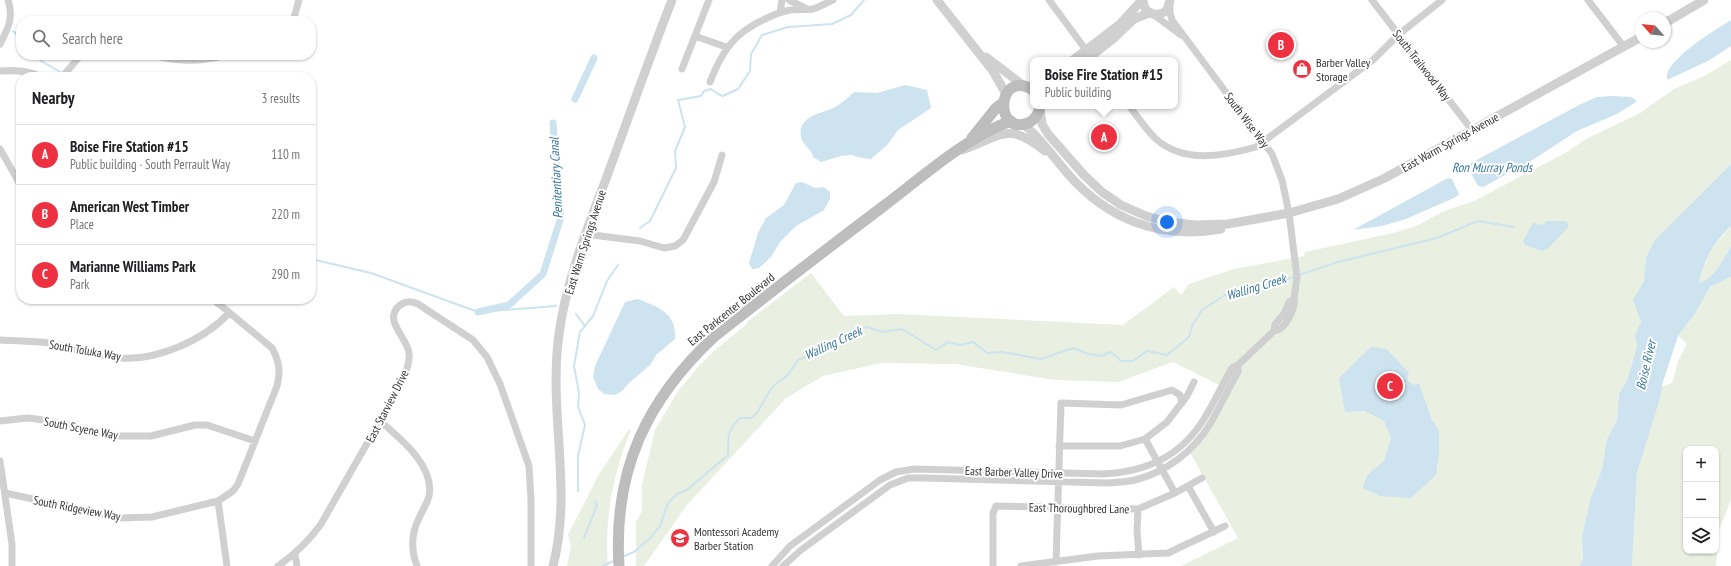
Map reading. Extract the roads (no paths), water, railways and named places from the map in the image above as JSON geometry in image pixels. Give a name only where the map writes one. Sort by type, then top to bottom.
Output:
[{"type":"main road","points":[[1030,88],[1014,88],[1004,99],[1004,113],[1011,121],[1023,124],[1034,119],[1039,109]]},
{"type":"main road","name":"East Parkcenter Boulevard","points":[[968,143],[1004,99]]},
{"type":"main road","name":"East Parkcenter Boulevard","points":[[619,566],[618,537],[620,510],[625,482],[634,452],[653,409],[690,360],[721,332],[918,179],[968,143],[997,126],[1011,121]]},
{"type":"street","points":[[0,44],[10,21],[10,6],[8,0]]},
{"type":"street","points":[[295,16],[299,0]]},
{"type":"street","name":"East Warm Springs Avenue","points":[[553,566],[561,518],[556,367],[559,334],[572,277],[585,234],[672,0]]},
{"type":"street","points":[[682,69],[709,0]]},
{"type":"street","points":[[780,12],[782,0]]},
{"type":"street","points":[[789,0],[807,9]]},
{"type":"street","points":[[710,82],[726,47],[738,35],[754,24],[780,12],[812,9],[833,0]]},
{"type":"street","points":[[937,0],[997,77],[1004,99]]},
{"type":"street","points":[[1049,0],[1089,57]]},
{"type":"street","points":[[1089,57],[1143,0]]},
{"type":"street","points":[[1143,0],[1144,8],[1152,14]]},
{"type":"street","name":"South Trailwood Way","points":[[1372,0],[1472,130]]},
{"type":"street","points":[[1131,109],[1157,140],[1171,149],[1181,153],[1192,155],[1212,155],[1256,147],[1373,60],[1398,35],[1442,0]]},
{"type":"street","points":[[1588,0],[1624,47]]},
{"type":"street","points":[[1671,19],[1704,0]]},
{"type":"street","points":[[1089,57],[1113,39],[1134,19],[1164,12],[1171,1]]},
{"type":"street","name":"South Wise Way","points":[[1171,1],[1170,13],[1172,20],[1263,142],[1277,164],[1289,213]]},
{"type":"street","name":"South Wise Way","points":[[1152,14],[1184,37]]},
{"type":"street","points":[[695,36],[726,47]]},
{"type":"street","name":"East Warm Springs Avenue","points":[[1023,124],[1038,137],[1078,184],[1098,202],[1118,215],[1164,231],[1192,233],[1230,227],[1289,213],[1338,199],[1386,178],[1635,41]]},
{"type":"street","points":[[977,51],[1030,88]]},
{"type":"street","points":[[66,72],[77,60]]},
{"type":"street","points":[[174,60],[203,60]]},
{"type":"street","points":[[0,71],[28,72]]},
{"type":"street","name":"East Warm Springs Avenue","points":[[1040,109],[1042,124],[1048,134],[1084,175],[1102,192],[1122,205],[1157,220],[1182,224],[1228,224],[1248,222]]},
{"type":"street","points":[[957,151],[979,144],[999,134],[1011,133],[1022,135],[1031,140],[1060,163]]},
{"type":"street","points":[[0,149],[16,177]]},
{"type":"street","points":[[585,234],[640,241],[664,248],[675,246],[683,240],[690,229],[714,182],[722,155]]},
{"type":"street","name":"East Barber Valley Drive","points":[[772,566],[790,546],[880,480],[896,472],[914,469],[1058,473],[1123,473],[1138,470],[1171,455],[1194,433],[1203,420],[1232,368],[1238,365],[1274,331],[1275,324],[1294,299],[1297,277],[1296,256],[1289,213]]},
{"type":"street","name":"East Starview Drive","points":[[278,566],[295,554],[312,537],[321,524],[401,384],[409,360],[406,345],[394,325],[394,313],[400,305],[414,302],[473,340],[487,357],[500,384],[528,466],[531,500],[531,566]]},
{"type":"street","name":"South Ridgeview Way","points":[[5,493],[120,518],[152,518],[218,501],[233,491],[238,484],[277,386],[280,373],[279,364],[272,348],[218,304]]},
{"type":"street","name":"South Toluka Way","points":[[0,340],[47,343],[114,357],[139,358],[150,356],[188,343],[224,319],[230,313]]},
{"type":"street","name":"East Barber Valley Drive","points":[[782,566],[801,550],[899,480],[924,478],[1108,483],[1134,480],[1162,469],[1187,452],[1203,435],[1238,372],[1238,365]]},
{"type":"street","points":[[1059,446],[1120,446],[1145,439],[1167,422],[1182,403],[1194,382]]},
{"type":"street","points":[[1056,562],[1061,403],[1120,406],[1172,390],[1180,395],[1182,403]]},
{"type":"street","name":"South Scyene Way","points":[[0,421],[27,418],[36,419],[119,436],[151,436],[195,425],[207,425],[255,441]]},
{"type":"street","points":[[380,421],[401,439],[413,452],[423,469],[429,486],[429,496],[414,533],[412,545],[417,566]]},
{"type":"street","points":[[1145,439],[1176,492]]},
{"type":"street","points":[[0,461],[12,544],[12,566]]},
{"type":"street","name":"East Thoroughbred Lane","points":[[993,566],[993,513],[996,506],[1138,509],[1176,492],[1202,478]]},
{"type":"street","points":[[1188,486],[1214,532]]},
{"type":"street","points":[[218,501],[227,566]]},
{"type":"street","points":[[1138,509],[1137,531],[1139,555]]},
{"type":"street","points":[[0,513],[8,513]]},
{"type":"street","points":[[1021,566],[1098,556],[1168,554],[1225,526]]},
{"type":"street","points":[[295,554],[298,566]]},
{"type":"water","points":[[1731,20],[1731,46],[1708,61],[1667,79],[1668,71],[1682,54]]},
{"type":"water","points":[[905,85],[927,90],[931,108],[898,130],[888,144],[871,159],[851,155],[841,156],[821,162],[813,157],[801,137],[801,129],[807,119],[832,109],[854,92],[877,93]]},
{"type":"water","name":"Ron Murray Ponds","points":[[1597,97],[1631,97],[1636,100],[1636,102],[1617,114],[1577,131],[1531,161],[1483,187],[1478,186],[1469,170],[1471,163],[1581,104]]},
{"type":"water","name":"Boise River","points":[[1731,164],[1731,229],[1730,227],[1718,240],[1710,252],[1699,283],[1705,281],[1714,273],[1722,263],[1731,246],[1731,277],[1710,287],[1696,312],[1678,336],[1637,473],[1632,566],[1579,566],[1583,559],[1582,536],[1590,500],[1602,469],[1607,439],[1617,420],[1619,393],[1627,381],[1637,346],[1635,334],[1641,322],[1633,300],[1644,281],[1646,258],[1654,241]]},
{"type":"water","name":"Ron Murray Ponds","points":[[1448,178],[1452,179],[1459,194],[1456,197],[1406,219],[1382,226],[1353,230]]},
{"type":"water","points":[[802,182],[815,188],[824,187],[830,192],[830,199],[824,210],[796,226],[780,242],[771,257],[759,268],[752,269],[749,263],[758,233],[766,218],[784,205],[796,183]]},
{"type":"water","points":[[1547,221],[1565,221],[1568,223],[1568,227],[1549,248],[1542,251],[1525,245],[1523,241],[1533,223],[1542,225]]},
{"type":"water","points":[[638,299],[665,312],[673,323],[675,339],[656,355],[650,365],[622,391],[615,395],[604,394],[598,389],[593,377],[595,366],[625,302]]},
{"type":"water","points":[[1371,347],[1387,349],[1409,373],[1407,378],[1409,382],[1414,385],[1419,383],[1431,418],[1439,431],[1439,454],[1436,475],[1411,498],[1380,496],[1363,488],[1367,475],[1384,461],[1391,438],[1384,421],[1365,411],[1345,412],[1339,378]]},
{"type":"waterway","points":[[640,228],[650,221],[676,168],[675,151],[685,127],[678,100],[701,96],[704,91],[711,89],[723,96],[738,89],[750,71],[751,54],[762,35],[788,27],[832,24],[851,15],[864,0]]},
{"type":"waterway","points":[[13,31],[16,34]]},
{"type":"waterway","name":"Penitentiary Canal","points":[[575,99],[594,58]]},
{"type":"waterway","points":[[40,60],[60,72]]},
{"type":"waterway","name":"Penitentiary Canal","points":[[478,312],[509,305],[543,274],[561,217],[553,123]]},
{"type":"waterway","name":"Walling Creek","points":[[622,557],[634,552],[650,538],[660,526],[668,503],[677,494],[687,490],[728,455],[728,439],[730,430],[740,418],[751,418],[757,413],[772,387],[788,375],[798,360],[835,345],[847,333],[858,328],[868,327],[882,332],[902,329],[936,350],[948,342],[960,345],[973,342],[987,353],[1002,352],[1041,359],[1073,348],[1088,354],[1101,356],[1111,352],[1121,361],[1133,361],[1147,351],[1167,355],[1189,337],[1193,324],[1202,310],[1225,295],[1281,281],[1338,262],[1437,238],[1478,221],[1514,227]]},
{"type":"waterway","points":[[316,260],[371,273],[478,312],[556,306]]},
{"type":"waterway","points":[[578,491],[578,456],[585,425],[578,407],[579,393],[574,366],[580,332],[593,316],[607,281],[618,265]]},
{"type":"waterway","points":[[576,314],[585,326]]},
{"type":"waterway","points":[[584,538],[597,505],[595,501]]},
{"type":"waterway","name":"Walling Creek","points":[[602,566],[616,560]]},
{"type":"place","name":"American West Timber","points":[[1281,45]]},
{"type":"place","name":"Barber Valley Storage","points":[[1302,69]]},
{"type":"place","name":"Boise Fire Station #15","points":[[1104,137]]},
{"type":"place","name":"Marianne Williams Park","points":[[1390,386]]},
{"type":"place","name":"Montessori Academy Barber Station","points":[[680,538]]}]
